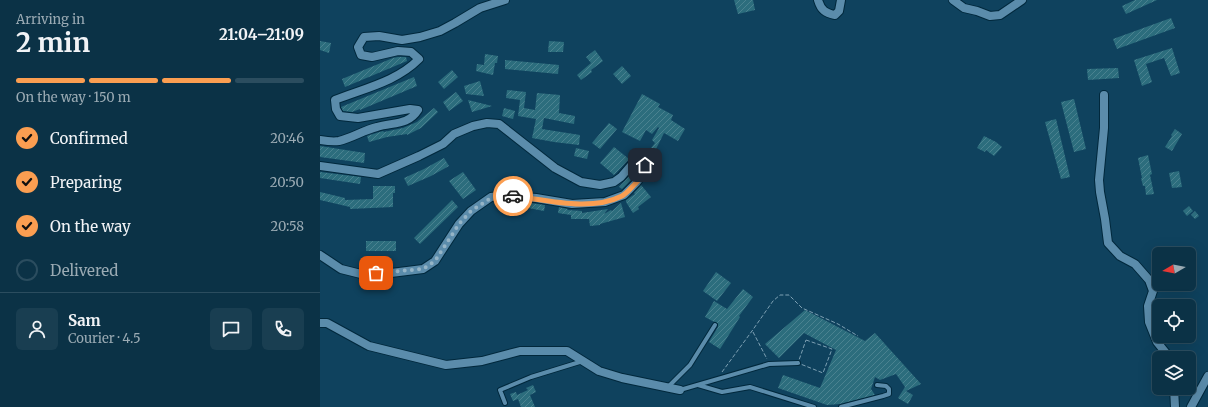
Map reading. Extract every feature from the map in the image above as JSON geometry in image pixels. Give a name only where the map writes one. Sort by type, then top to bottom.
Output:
[{"type":"street","points":[[320,140],[337,141],[376,127],[401,123],[410,119],[418,110],[410,109],[358,118],[340,116],[336,109],[335,100],[402,73],[419,59],[411,52],[398,51],[372,57],[361,55],[358,47],[364,37],[379,36],[402,40],[420,37],[440,31],[480,8],[505,0]]},
{"type":"street","points":[[818,0],[820,7],[827,13],[835,15],[839,12],[842,0]]},
{"type":"street","points":[[953,0],[964,8],[990,16],[1000,15],[1022,0]]},
{"type":"street","points":[[1104,95],[1104,128],[1099,180],[1108,243],[1120,256],[1134,264],[1149,280],[1152,291],[1148,306],[1149,322],[1157,342],[1165,351]]},
{"type":"street","points":[[320,166],[378,174],[443,144],[454,134],[473,126],[487,123],[499,124],[555,168],[581,182],[600,185],[614,182],[621,177],[634,162],[639,162],[645,165],[646,170],[624,195],[605,202],[572,204],[506,195],[491,198],[471,211],[459,224],[435,261],[423,269],[391,273],[360,274],[341,269],[320,255]]},
{"type":"street","points":[[320,323],[327,323],[369,346],[446,365],[482,361],[520,351],[567,351],[599,371],[622,378],[680,390]]},
{"type":"street","points":[[1191,407],[1208,376]]},
{"type":"street","points":[[1174,395],[1175,407]]},
{"type":"lane","points":[[667,388],[690,365],[715,325]]},
{"type":"lane","points":[[505,403],[500,390],[531,378],[584,361]]},
{"type":"lane","points":[[680,390],[769,364],[798,363]]},
{"type":"lane","points":[[698,384],[722,392],[750,387],[814,407]]},
{"type":"lane","points":[[841,407],[889,394],[889,389],[886,386],[877,385]]},
{"type":"path","points":[[717,379],[773,300],[780,295],[789,295],[802,308],[838,324],[858,336]]},
{"type":"path","points":[[752,331],[769,364]]},
{"type":"path","points":[[806,340],[832,349],[823,373],[798,363],[806,340]]},
{"type":"building","points":[[734,0],[753,0],[755,10],[738,14]]},
{"type":"building","points":[[1135,0],[1157,0],[1126,14],[1122,6]]},
{"type":"building","points":[[1171,18],[1175,28],[1117,49],[1113,39]]},
{"type":"building","points":[[320,41],[331,43],[329,53],[320,50]]},
{"type":"building","points":[[549,41],[564,42],[563,52],[548,52]]},
{"type":"building","points":[[1172,48],[1180,73],[1171,76],[1164,58],[1146,64],[1152,82],[1142,86],[1134,60]]},
{"type":"building","points":[[595,50],[603,61],[581,80],[577,75],[591,63],[586,57]]},
{"type":"building","points":[[485,54],[498,56],[493,75],[476,71],[477,64],[484,65]]},
{"type":"building","points":[[398,57],[406,57],[407,61],[345,87],[342,79]]},
{"type":"building","points":[[505,60],[559,65],[558,74],[505,69]]},
{"type":"building","points":[[622,66],[631,76],[622,84],[613,74]]},
{"type":"building","points":[[1118,68],[1119,78],[1088,80],[1087,69]]},
{"type":"building","points":[[452,70],[458,77],[444,89],[438,82]]},
{"type":"building","points":[[414,77],[417,86],[360,110],[352,112],[343,111],[341,107]]},
{"type":"building","points":[[480,81],[484,96],[466,94],[464,86]]},
{"type":"building","points":[[507,90],[526,92],[524,108],[535,110],[537,93],[560,95],[559,113],[575,116],[574,124],[544,118],[542,129],[580,135],[579,145],[532,138],[536,119],[518,116],[520,100],[506,98]]},
{"type":"building","points":[[456,92],[463,101],[449,111],[443,102]]},
{"type":"building","points":[[642,94],[660,104],[658,107],[673,115],[671,120],[685,129],[678,141],[664,133],[650,161],[643,158],[655,143],[652,140],[659,128],[658,127],[652,134],[646,130],[640,141],[622,132]]},
{"type":"building","points":[[1074,99],[1086,149],[1074,152],[1061,102]]},
{"type":"building","points":[[468,100],[492,106],[472,112]]},
{"type":"building","points":[[434,108],[438,112],[421,128],[407,135],[387,137],[369,142],[367,136],[383,131],[403,128],[417,122]]},
{"type":"building","points":[[504,108],[515,111],[513,119],[502,116]]},
{"type":"building","points":[[1056,119],[1070,177],[1061,179],[1045,122]]},
{"type":"building","points":[[609,123],[617,129],[600,149],[592,143]]},
{"type":"building","points":[[1175,129],[1182,134],[1172,151],[1165,147]]},
{"type":"building","points":[[984,136],[1002,147],[994,156],[986,150],[985,152],[977,148]]},
{"type":"building","points":[[320,146],[365,153],[364,163],[320,157]]},
{"type":"building","points":[[614,147],[629,159],[614,175],[600,163]]},
{"type":"building","points":[[576,148],[589,151],[587,159],[574,156]]},
{"type":"building","points":[[1148,155],[1154,194],[1146,195],[1145,186],[1143,186],[1141,178],[1138,158]]},
{"type":"building","points":[[444,158],[449,166],[408,186],[404,178]]},
{"type":"building","points":[[637,168],[640,169],[632,179],[622,189],[619,187]]},
{"type":"building","points":[[1179,171],[1182,187],[1172,188],[1169,173]]},
{"type":"building","points":[[320,172],[361,177],[360,184],[320,178]]},
{"type":"building","points":[[463,172],[476,190],[463,199],[449,181]]},
{"type":"building","points":[[641,185],[651,197],[633,213],[626,200],[635,194],[634,193]]},
{"type":"building","points":[[373,186],[395,186],[395,193],[393,193],[393,207],[350,209],[350,207],[320,200],[320,192],[345,198],[345,200],[373,199]]},
{"type":"building","points":[[452,200],[458,207],[420,244],[414,238]]},
{"type":"building","points":[[523,202],[545,205],[544,211],[523,207]]},
{"type":"building","points":[[621,203],[625,217],[600,225],[590,226],[589,219],[571,219],[571,215],[558,213],[559,207],[568,209],[567,210],[582,211],[582,213],[608,209],[604,214],[611,210],[612,211]]},
{"type":"building","points":[[1189,206],[1193,211],[1187,216],[1183,211]]},
{"type":"building","points":[[1195,211],[1199,216],[1195,219],[1191,215]]},
{"type":"building","points":[[366,241],[396,241],[396,251],[366,251]]},
{"type":"building","points":[[716,272],[731,283],[717,301],[703,291]]},
{"type":"building","points":[[743,289],[753,297],[739,316],[740,317],[720,349],[709,342],[718,327],[718,324],[705,317],[714,301],[727,309]]},
{"type":"building","points":[[805,310],[865,341],[875,333],[921,384],[906,391],[913,395],[908,404],[898,398],[905,387],[896,374],[880,380],[875,377],[871,389],[875,395],[840,404],[827,405],[778,388],[783,375],[820,388],[836,350],[804,333],[779,358],[765,344]]},
{"type":"building","points":[[533,385],[536,392],[530,395],[535,407],[521,407],[518,399],[513,401],[510,394],[516,392],[517,395],[528,390],[526,388]]},
{"type":"way so far","points":[[376,273],[391,273],[423,269],[435,261],[459,224],[471,211],[491,198],[506,195],[513,196]]},
{"type":"route","points":[[513,196],[572,204],[605,202],[624,195],[646,170],[645,165]]}]
